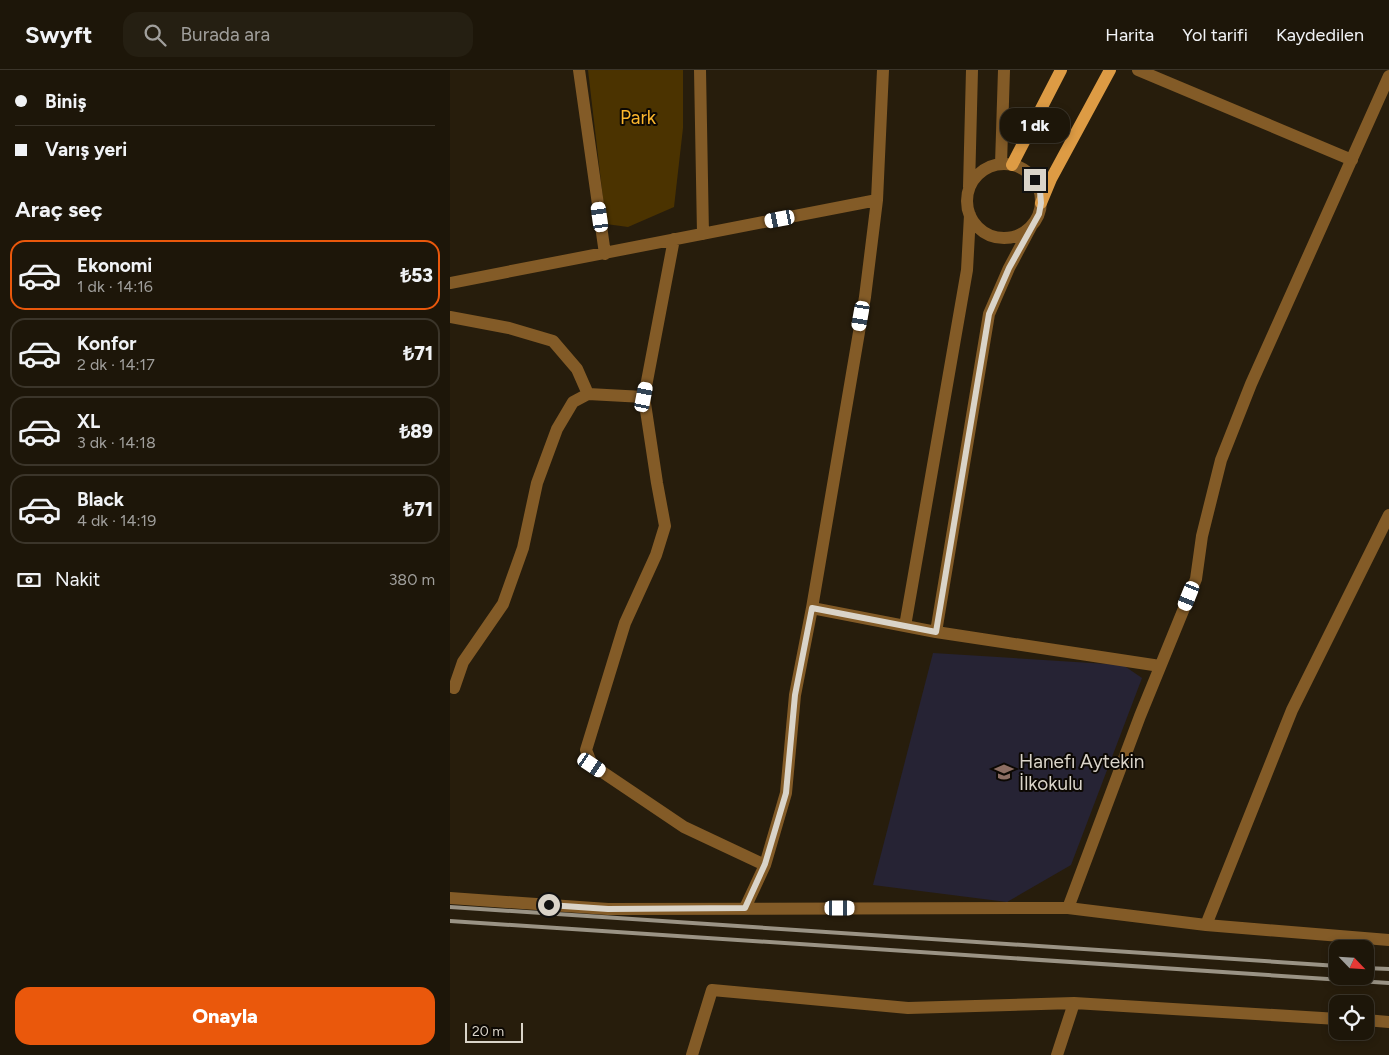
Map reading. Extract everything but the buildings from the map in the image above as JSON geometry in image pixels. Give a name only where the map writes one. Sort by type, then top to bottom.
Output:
[{"type":"main road","points":[[1006,164],[1062,70]]},
{"type":"main road","points":[[1041,203],[1051,179],[1110,70]]},
{"type":"street","points":[[580,70],[605,254]]},
{"type":"street","points":[[700,70],[703,234]]},
{"type":"street","points":[[745,908],[765,864],[786,793],[795,695],[812,608],[864,297],[877,200],[883,70]]},
{"type":"street","points":[[905,626],[967,270],[970,215],[967,203],[969,190],[972,70]]},
{"type":"street","points":[[1004,70],[1006,164]]},
{"type":"street","points":[[1138,70],[1352,160]]},
{"type":"street","points":[[1068,908],[1136,725],[1196,579],[1202,536],[1221,460],[1251,384],[1389,76]]},
{"type":"street","points":[[936,632],[989,314],[1009,268],[1039,214],[1041,203],[1040,191],[1035,180],[1027,171],[1006,164],[993,165],[982,171],[974,180],[969,190]]},
{"type":"street","points":[[450,283],[877,200]]},
{"type":"street","points":[[970,215],[977,226],[986,234],[998,237],[1011,237],[1022,233],[1032,225]]},
{"type":"street","points":[[674,239],[644,397],[665,526],[656,555],[625,623],[586,750],[592,765],[684,827],[765,864]]},
{"type":"street","points":[[450,317],[509,328],[554,341],[577,368],[588,394]]},
{"type":"street","points":[[454,688],[463,662],[503,604],[523,548],[537,482],[557,429],[573,402],[588,394],[644,397]]},
{"type":"street","points":[[1206,925],[1292,710],[1389,515]]},
{"type":"street","points":[[812,608],[936,632],[1160,666]]},
{"type":"street","points":[[450,898],[608,909],[1068,908],[1206,925],[1389,940]]},
{"type":"street","points":[[692,1055],[712,990],[908,1008],[1074,1003],[1329,1018]]},
{"type":"street","points":[[1057,1055],[1074,1003]]},
{"type":"street","points":[[1374,1021],[1389,1022]]},
{"type":"shaded area","name":"Hanefı Aytekin İlkokulu","points":[[933,653],[1123,665],[1142,678],[1071,865],[1007,902],[873,885]]},
{"type":"green space","name":"Park","points":[[588,70],[683,70],[683,128],[674,207],[628,227],[606,224]]},
{"type":"railway","points":[[450,907],[1329,965]]},
{"type":"railway","points":[[450,921],[1389,983]]},
{"type":"railway","points":[[1374,968],[1389,969]]},
{"type":"place","name":"Hanefı Aytekin İlkokulu","points":[[1004,772]]},
{"type":"route","points":[[549,905],[608,909],[745,908],[765,864],[786,793],[795,695],[812,608],[936,632],[989,314],[1009,268],[1039,214],[1041,203],[1040,191],[1035,180]]}]
